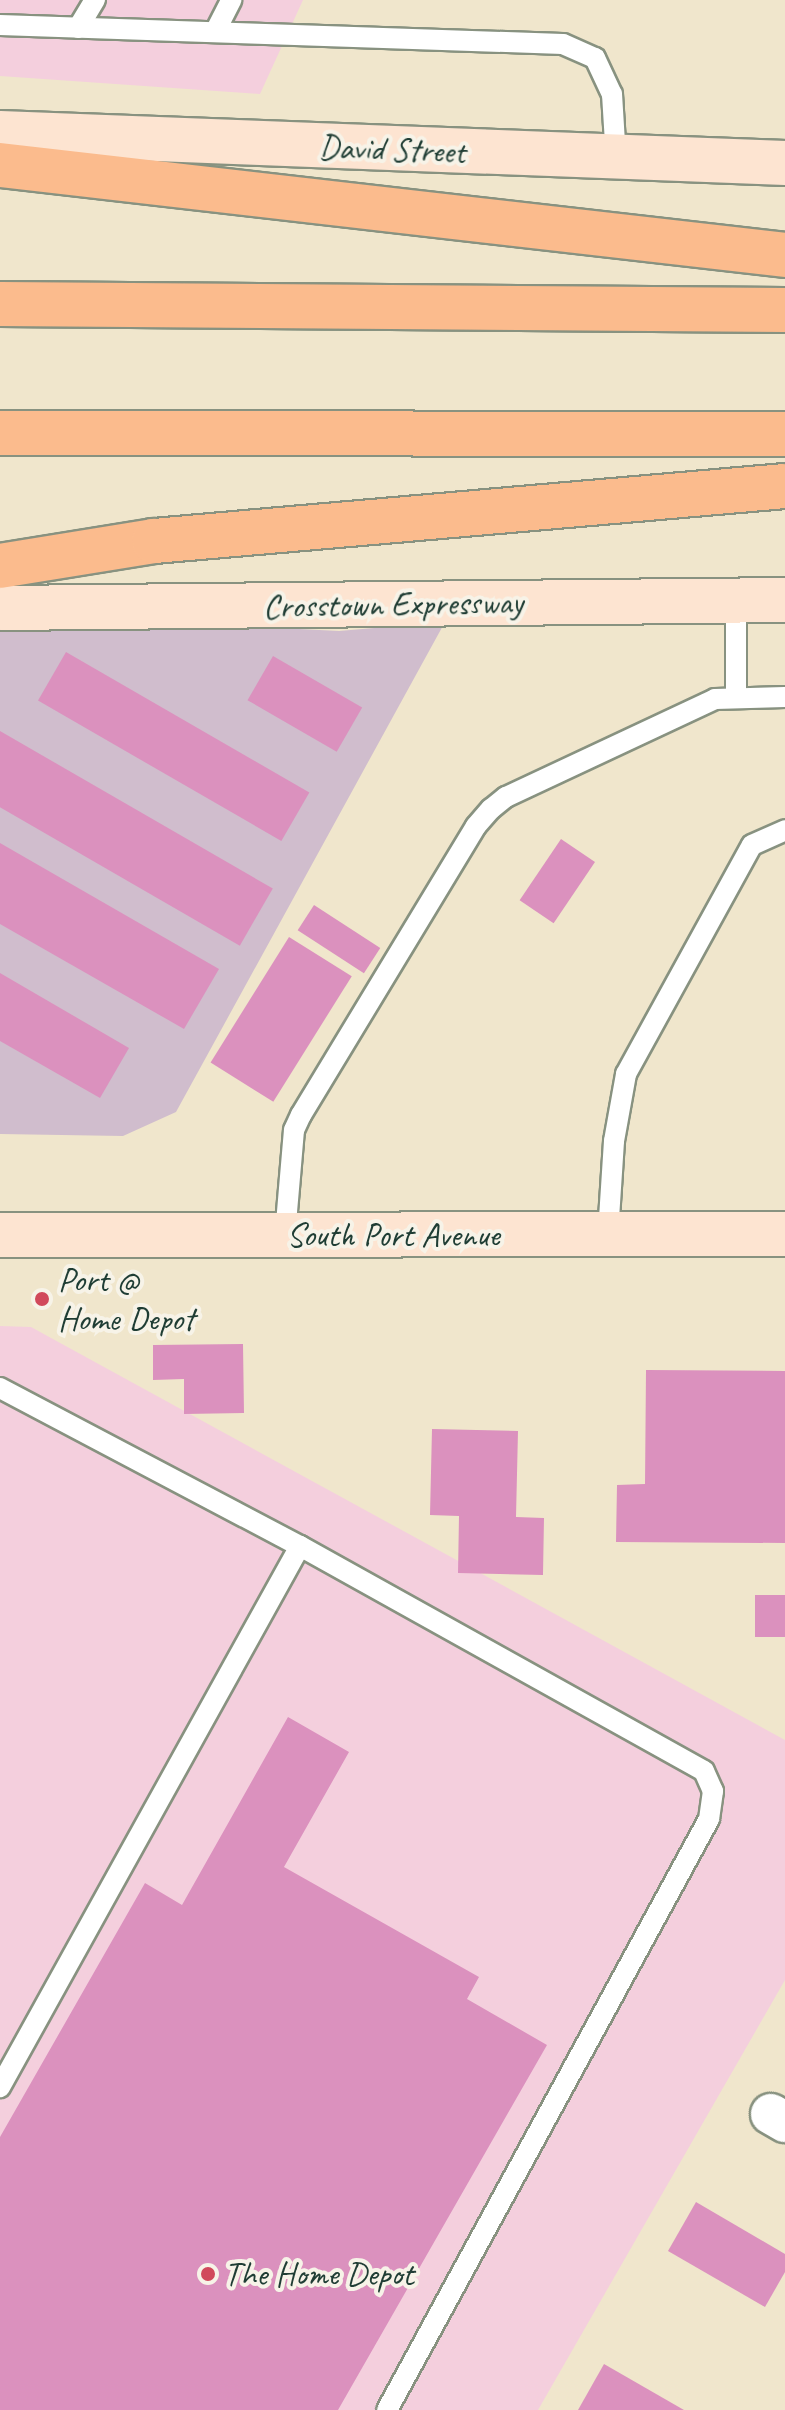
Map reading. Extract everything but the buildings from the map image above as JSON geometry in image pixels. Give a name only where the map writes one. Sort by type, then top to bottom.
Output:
[{"type":"highway","points":[[0,165],[785,255]]},
{"type":"highway","points":[[0,304],[785,310]]},
{"type":"highway","points":[[0,433],[785,434]]},
{"type":"highway","points":[[0,566],[154,541],[785,486]]},
{"type":"main road","name":"David Street","points":[[0,133],[616,159],[785,163]]},
{"type":"main road","name":"Crosstown Expressway","points":[[0,608],[785,600]]},
{"type":"main road","name":"South Port Avenue","points":[[0,1235],[785,1234]]},
{"type":"lane","points":[[78,28],[95,0]]},
{"type":"lane","points":[[215,32],[231,0]]},
{"type":"lane","points":[[0,25],[563,44],[595,58],[612,94],[616,159]]},
{"type":"lane","points":[[736,601],[736,698]]},
{"type":"lane","points":[[285,1235],[294,1130],[301,1115],[476,826],[506,797],[715,699],[785,697]]},
{"type":"lane","points":[[608,1234],[617,1112],[626,1074],[752,845],[785,830]]},
{"type":"lane","points":[[0,1388],[300,1546],[704,1771],[713,1791],[709,1819],[387,2410]]},
{"type":"lane","points":[[0,2087],[300,1546]]},
{"type":"shaded area","points":[[0,0],[303,0],[260,94],[0,76]]},
{"type":"shaded area","points":[[445,622],[176,1112],[123,1136],[0,1134],[0,627],[175,623],[339,631]]},
{"type":"shaded area","points":[[0,1326],[31,1327],[785,1740],[785,1980],[538,2410],[0,2410]]},
{"type":"place","name":"Port @ Home Depot","points":[[42,1299]]},
{"type":"place","name":"The Home Depot","points":[[208,2274]]}]
